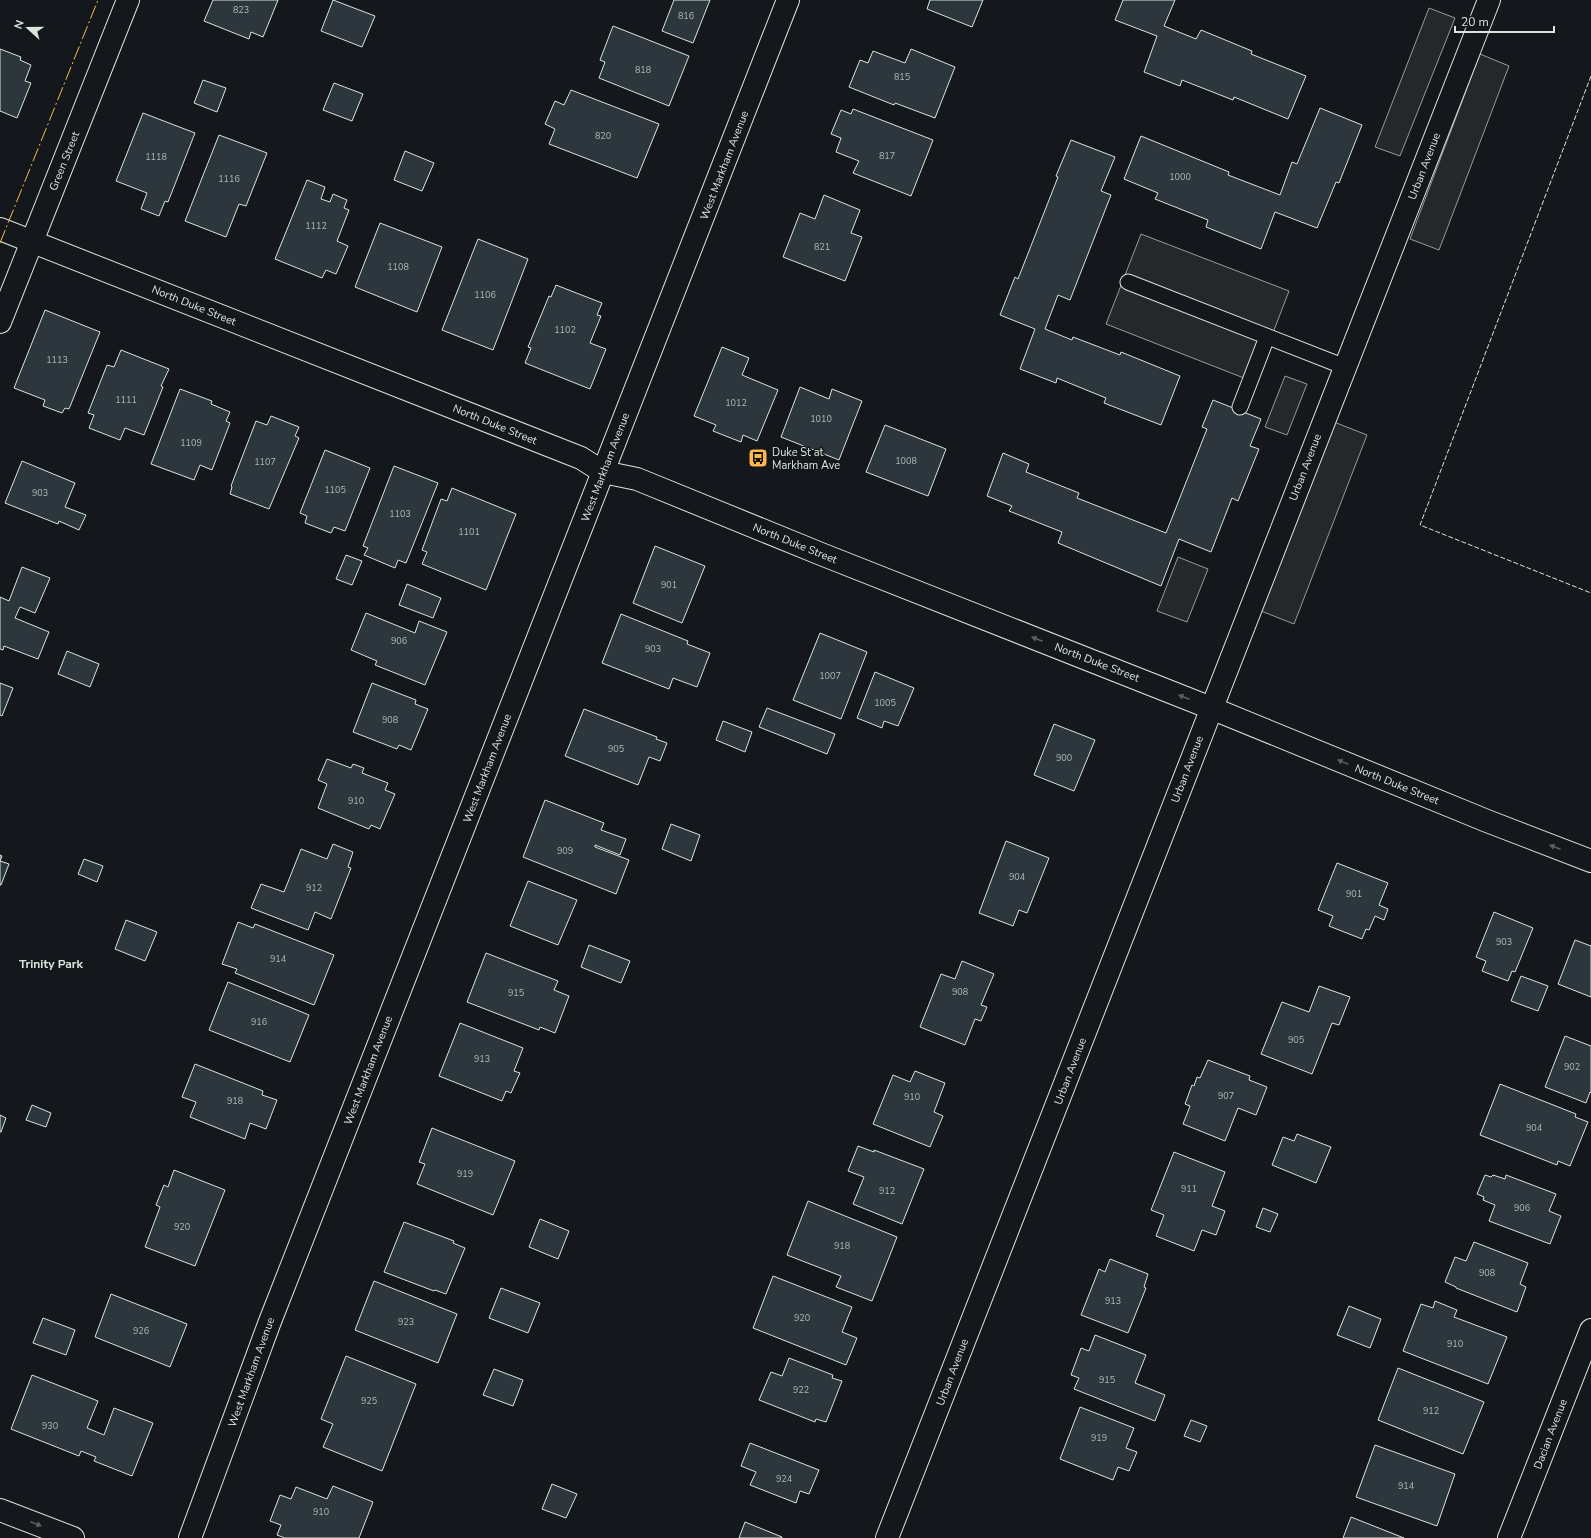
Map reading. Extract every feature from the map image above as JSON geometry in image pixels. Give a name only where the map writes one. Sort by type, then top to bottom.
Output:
[{"type":"street","name":"Green Street","points":[[0,322],[128,0]]},
{"type":"street","name":"West Markham Avenue","points":[[190,1538],[269,1324],[788,0]]},
{"type":"street","name":"Urban Avenue","points":[[887,1538],[1489,0]]},
{"type":"street","name":"North Duke Street","points":[[0,228],[32,242],[581,458],[603,472],[637,479],[821,554],[1211,708],[1487,821],[1591,861]]},
{"type":"street","name":"Dacian Avenue","points":[[1509,1538],[1591,1330]]},
{"type":"street","points":[[0,1510],[73,1538]]},
{"type":"lane","points":[[1128,282],[1345,366]]},
{"type":"lane","points":[[1240,407],[1267,337]]},
{"type":"shaded area","points":[[1429,8],[1455,18],[1400,156],[1375,147]]},
{"type":"shaded area","points":[[1480,54],[1509,66],[1439,250],[1410,239]]},
{"type":"shaded area","points":[[1141,234],[1289,291],[1254,382],[1106,324]]},
{"type":"shaded area","points":[[1285,376],[1307,384],[1287,435],[1265,427]]},
{"type":"shaded area","points":[[1334,422],[1367,435],[1294,624],[1261,611]]},
{"type":"shaded area","points":[[1178,557],[1208,569],[1187,622],[1157,611]]},
{"type":"building","points":[[213,0],[278,0],[263,37],[251,32],[249,39],[204,21]]},
{"type":"building","points":[[333,0],[375,16],[362,47],[321,31]]},
{"type":"building","points":[[674,0],[710,0],[693,43],[662,31]]},
{"type":"building","points":[[930,0],[983,0],[972,27],[927,9]]},
{"type":"building","points":[[1123,0],[1175,0],[1164,26],[1196,39],[1201,30],[1252,51],[1251,54],[1306,76],[1288,119],[1234,97],[1233,100],[1182,80],[1180,86],[1144,72],[1157,36],[1115,20]]},
{"type":"building","points":[[613,26],[689,56],[669,106],[599,78],[605,62],[600,60]]},
{"type":"building","points":[[0,49],[21,57],[20,60],[31,65],[25,81],[31,83],[17,118],[0,111]]},
{"type":"building","points":[[911,49],[955,67],[935,118],[895,103],[894,105],[849,87],[860,60],[868,63],[873,51],[905,63]]},
{"type":"building","points":[[203,80],[226,88],[217,112],[194,103]]},
{"type":"building","points":[[334,83],[363,94],[352,121],[323,110]]},
{"type":"building","points":[[571,90],[659,124],[637,178],[549,144],[555,129],[545,124],[555,101],[564,105]]},
{"type":"building","points":[[1320,108],[1362,125],[1339,183],[1336,182],[1317,228],[1275,212],[1261,249],[1206,227],[1208,220],[1155,199],[1158,193],[1124,179],[1141,136],[1229,172],[1228,175],[1280,195],[1292,162],[1297,164]]},
{"type":"building","points":[[853,109],[933,140],[911,196],[853,173],[859,161],[836,152],[841,138],[831,134],[841,110],[851,114]]},
{"type":"building","points":[[143,113],[195,133],[168,202],[165,201],[159,216],[141,209],[147,193],[116,181]]},
{"type":"building","points":[[219,135],[267,153],[246,206],[239,204],[226,237],[185,221]]},
{"type":"building","points":[[1071,140],[1115,157],[1101,191],[1111,195],[1070,300],[1058,295],[1045,329],[1072,340],[1073,337],[1120,355],[1121,352],[1180,376],[1161,425],[1104,403],[1106,398],[1057,378],[1056,383],[1020,369],[1035,329],[1000,315],[1015,277],[1018,279]]},
{"type":"building","points":[[405,151],[434,163],[422,191],[394,180]]},
{"type":"building","points":[[307,180],[325,187],[321,199],[330,202],[333,194],[347,200],[344,208],[349,210],[337,241],[348,246],[336,274],[326,270],[322,278],[275,259]]},
{"type":"building","points":[[824,195],[860,210],[851,233],[862,237],[845,281],[783,257],[800,213],[815,219]]},
{"type":"building","points":[[380,223],[442,247],[417,312],[355,287]]},
{"type":"building","points":[[478,239],[528,259],[493,350],[442,330]]},
{"type":"building","points":[[556,285],[602,303],[597,315],[601,316],[590,343],[606,349],[590,389],[525,363],[531,348],[528,347],[549,296],[551,297]]},
{"type":"building","points":[[45,310],[100,332],[69,409],[65,408],[62,413],[43,406],[45,400],[14,388]]},
{"type":"building","points":[[722,347],[749,358],[742,375],[778,390],[757,441],[743,435],[741,442],[713,431],[716,425],[694,416]]},
{"type":"building","points":[[121,350],[169,369],[161,386],[163,387],[144,435],[125,428],[120,440],[89,428],[94,415],[88,413],[107,365],[114,367]]},
{"type":"building","points":[[800,387],[829,399],[832,389],[862,401],[839,460],[781,437]]},
{"type":"building","points":[[180,389],[212,401],[211,404],[230,412],[226,421],[230,423],[212,470],[200,465],[194,480],[151,464]]},
{"type":"building","points":[[1213,400],[1261,419],[1250,446],[1259,449],[1238,501],[1232,498],[1211,552],[1179,539],[1161,586],[1058,543],[1062,532],[1009,511],[1012,506],[987,496],[1003,453],[1029,464],[1026,472],[1079,493],[1077,498],[1166,533],[1207,429],[1202,427]]},
{"type":"building","points":[[271,416],[299,427],[295,436],[299,438],[269,509],[230,494],[231,486],[256,421],[267,425]]},
{"type":"building","points":[[885,425],[946,449],[928,496],[866,472]]},
{"type":"building","points":[[325,450],[370,468],[345,531],[334,527],[331,533],[305,523],[307,516],[300,513]]},
{"type":"building","points":[[22,461],[75,483],[65,507],[86,515],[79,530],[59,521],[58,524],[5,503]]},
{"type":"building","points":[[394,466],[438,483],[406,563],[398,560],[395,568],[364,555],[368,548],[363,546]]},
{"type":"building","points":[[452,488],[516,514],[486,590],[422,564],[427,552],[422,550],[441,499],[447,501]]},
{"type":"building","points":[[655,546],[705,566],[682,623],[633,603]]},
{"type":"building","points":[[346,555],[362,561],[352,585],[336,579]]},
{"type":"building","points":[[22,567],[50,578],[35,613],[20,607],[15,618],[49,632],[38,659],[4,646],[3,650],[0,649],[0,597],[9,601]]},
{"type":"building","points":[[407,584],[441,598],[433,618],[399,605]]},
{"type":"building","points":[[366,613],[415,633],[419,621],[447,632],[425,685],[375,665],[377,661],[351,650]]},
{"type":"building","points":[[621,614],[688,641],[687,644],[710,653],[697,687],[673,678],[669,689],[602,663]]},
{"type":"building","points":[[820,633],[867,652],[841,719],[793,700]]},
{"type":"building","points":[[67,651],[99,664],[90,687],[58,674]]},
{"type":"building","points":[[875,672],[914,688],[898,726],[884,721],[882,728],[857,718]]},
{"type":"building","points":[[0,683],[13,688],[2,716],[0,715]]},
{"type":"building","points":[[372,683],[416,700],[415,704],[428,709],[411,750],[399,745],[397,749],[353,732]]},
{"type":"building","points":[[767,708],[835,734],[827,754],[759,727]]},
{"type":"building","points":[[584,709],[657,737],[656,739],[667,743],[660,761],[649,757],[638,785],[565,756]]},
{"type":"building","points":[[723,721],[752,732],[745,752],[716,740]]},
{"type":"building","points":[[1054,724],[1095,740],[1074,791],[1034,775]]},
{"type":"building","points":[[327,759],[351,768],[353,764],[364,768],[362,773],[388,783],[385,790],[395,794],[380,829],[371,825],[369,829],[318,808],[327,784],[318,780]]},
{"type":"building","points":[[545,800],[604,823],[601,830],[626,839],[620,855],[595,845],[595,847],[629,860],[616,894],[523,857]]},
{"type":"building","points":[[671,824],[700,835],[691,861],[662,849]]},
{"type":"building","points":[[1006,841],[1049,858],[1027,913],[1019,910],[1013,926],[979,913]]},
{"type":"building","points":[[333,844],[353,852],[348,867],[351,868],[331,919],[315,912],[308,930],[251,908],[261,884],[284,892],[301,849],[327,859]]},
{"type":"building","points":[[84,859],[103,866],[97,882],[78,874]]},
{"type":"building","points":[[0,861],[9,864],[1,885],[0,885]]},
{"type":"building","points":[[1337,863],[1388,883],[1379,905],[1388,909],[1384,920],[1375,916],[1369,930],[1366,929],[1362,939],[1329,926],[1333,916],[1318,910]]},
{"type":"building","points":[[528,881],[577,900],[558,945],[510,926]]},
{"type":"building","points":[[1494,912],[1533,928],[1515,972],[1512,971],[1508,981],[1482,971],[1486,961],[1476,957]]},
{"type":"building","points":[[126,920],[157,932],[145,961],[115,949]]},
{"type":"building","points":[[238,922],[253,928],[255,924],[334,955],[314,1005],[235,973],[237,969],[222,964]]},
{"type":"building","points":[[1575,940],[1591,946],[1591,997],[1558,984]]},
{"type":"building","points":[[589,945],[630,961],[621,983],[581,967]]},
{"type":"building","points":[[486,953],[558,981],[554,990],[569,996],[555,1033],[540,1027],[539,1030],[467,1002]]},
{"type":"building","points":[[962,961],[994,974],[981,1005],[987,1007],[981,1021],[975,1019],[965,1045],[920,1027],[941,974],[955,979]]},
{"type":"building","points":[[1521,976],[1548,986],[1538,1011],[1511,1001]]},
{"type":"building","points":[[228,982],[309,1015],[290,1062],[209,1030]]},
{"type":"building","points":[[1319,986],[1350,997],[1339,1025],[1332,1023],[1312,1074],[1261,1054],[1282,1002],[1309,1012]]},
{"type":"building","points":[[460,1023],[523,1048],[514,1071],[520,1073],[511,1093],[506,1091],[502,1101],[439,1076]]},
{"type":"building","points":[[1565,1036],[1591,1046],[1591,1093],[1590,1092],[1586,1103],[1545,1087]]},
{"type":"building","points":[[1208,1060],[1250,1076],[1249,1080],[1267,1087],[1256,1115],[1238,1108],[1225,1141],[1183,1124],[1190,1106],[1185,1104],[1192,1085],[1194,1086],[1197,1077],[1200,1078]]},
{"type":"building","points":[[195,1064],[263,1091],[262,1095],[277,1100],[266,1129],[250,1123],[245,1139],[190,1117],[196,1102],[182,1097]]},
{"type":"building","points":[[915,1071],[945,1083],[934,1112],[943,1116],[930,1147],[873,1124],[893,1075],[910,1082]]},
{"type":"building","points":[[1500,1084],[1576,1114],[1575,1117],[1588,1122],[1570,1166],[1558,1161],[1557,1165],[1480,1135]]},
{"type":"building","points":[[32,1105],[51,1113],[46,1127],[26,1120]]},
{"type":"building","points":[[0,1115],[6,1118],[1,1132],[0,1132]]},
{"type":"building","points":[[432,1128],[515,1161],[493,1215],[417,1184],[425,1164],[419,1162]]},
{"type":"building","points":[[1297,1134],[1331,1147],[1316,1183],[1272,1165],[1283,1137],[1294,1141]]},
{"type":"building","points":[[858,1146],[874,1152],[874,1150],[924,1169],[902,1224],[853,1204],[864,1177],[848,1171]]},
{"type":"building","points":[[1174,1152],[1225,1172],[1212,1206],[1225,1211],[1216,1235],[1202,1230],[1194,1251],[1156,1236],[1164,1215],[1151,1210]]},
{"type":"building","points":[[174,1170],[225,1190],[195,1266],[145,1247],[160,1207],[156,1205],[164,1185],[168,1187]]},
{"type":"building","points":[[1485,1175],[1491,1177],[1493,1175],[1505,1179],[1506,1175],[1556,1194],[1549,1211],[1561,1216],[1550,1244],[1489,1221],[1495,1205],[1483,1200],[1484,1197],[1477,1194]]},
{"type":"building","points":[[808,1201],[897,1237],[872,1301],[836,1287],[841,1276],[787,1255]]},
{"type":"building","points":[[1263,1208],[1278,1214],[1270,1232],[1256,1227]]},
{"type":"building","points":[[540,1219],[569,1231],[558,1259],[529,1247]]},
{"type":"building","points":[[404,1222],[454,1241],[453,1243],[465,1248],[446,1294],[384,1272]]},
{"type":"building","points":[[1474,1242],[1528,1263],[1520,1284],[1526,1287],[1517,1312],[1456,1288],[1445,1282],[1455,1257],[1466,1261]]},
{"type":"building","points":[[1110,1259],[1148,1274],[1144,1287],[1146,1288],[1128,1333],[1081,1315],[1099,1269],[1105,1272]]},
{"type":"building","points":[[773,1276],[852,1307],[842,1332],[857,1338],[846,1365],[753,1328]]},
{"type":"building","points":[[374,1281],[457,1314],[438,1363],[355,1330]]},
{"type":"building","points":[[501,1288],[540,1303],[528,1333],[489,1318]]},
{"type":"building","points":[[111,1294],[187,1324],[170,1367],[95,1337]]},
{"type":"building","points":[[1435,1301],[1457,1310],[1454,1317],[1507,1337],[1488,1384],[1403,1351],[1421,1304],[1433,1308]]},
{"type":"building","points":[[1349,1306],[1381,1319],[1370,1348],[1337,1335]]},
{"type":"building","points":[[43,1318],[75,1330],[66,1355],[33,1343]]},
{"type":"building","points":[[1095,1335],[1146,1355],[1135,1383],[1165,1395],[1155,1421],[1074,1389],[1079,1378],[1071,1375],[1081,1348],[1089,1351]]},
{"type":"building","points":[[346,1356],[416,1384],[382,1471],[323,1447],[333,1424],[321,1419]]},
{"type":"building","points":[[789,1358],[833,1375],[832,1378],[842,1381],[826,1422],[816,1419],[815,1422],[759,1400],[771,1372],[782,1376]]},
{"type":"building","points":[[1398,1368],[1484,1402],[1463,1454],[1378,1420]]},
{"type":"building","points":[[494,1369],[523,1380],[513,1406],[483,1395]]},
{"type":"building","points":[[32,1375],[98,1401],[87,1428],[104,1435],[114,1408],[153,1423],[132,1476],[94,1461],[96,1457],[81,1451],[79,1456],[11,1429]]},
{"type":"building","points":[[1080,1407],[1134,1428],[1126,1448],[1137,1452],[1129,1471],[1118,1467],[1113,1480],[1060,1459]]},
{"type":"building","points":[[1191,1420],[1207,1426],[1200,1442],[1184,1436]]},
{"type":"building","points":[[750,1443],[819,1470],[809,1494],[800,1491],[796,1503],[750,1485],[756,1472],[741,1466]]},
{"type":"building","points":[[1375,1445],[1455,1474],[1437,1526],[1356,1497]]},
{"type":"building","points":[[552,1484],[577,1494],[566,1518],[542,1509]]},
{"type":"building","points":[[333,1486],[373,1502],[359,1538],[285,1538],[277,1535],[281,1525],[270,1521],[280,1495],[291,1499],[296,1487],[327,1499]]},
{"type":"building","points":[[1351,1517],[1404,1538],[1343,1538]]},
{"type":"building","points":[[745,1522],[782,1537],[782,1538],[739,1538]]},
{"type":"fence","points":[[1591,76],[1420,525],[1591,593]]},
{"type":"power","points":[[0,243],[98,0]]},
{"type":"place","name":"Duke St at Markham Ave","points":[[758,458]]},
{"type":"district","name":"Trinity Park","points":[[51,964]]}]
